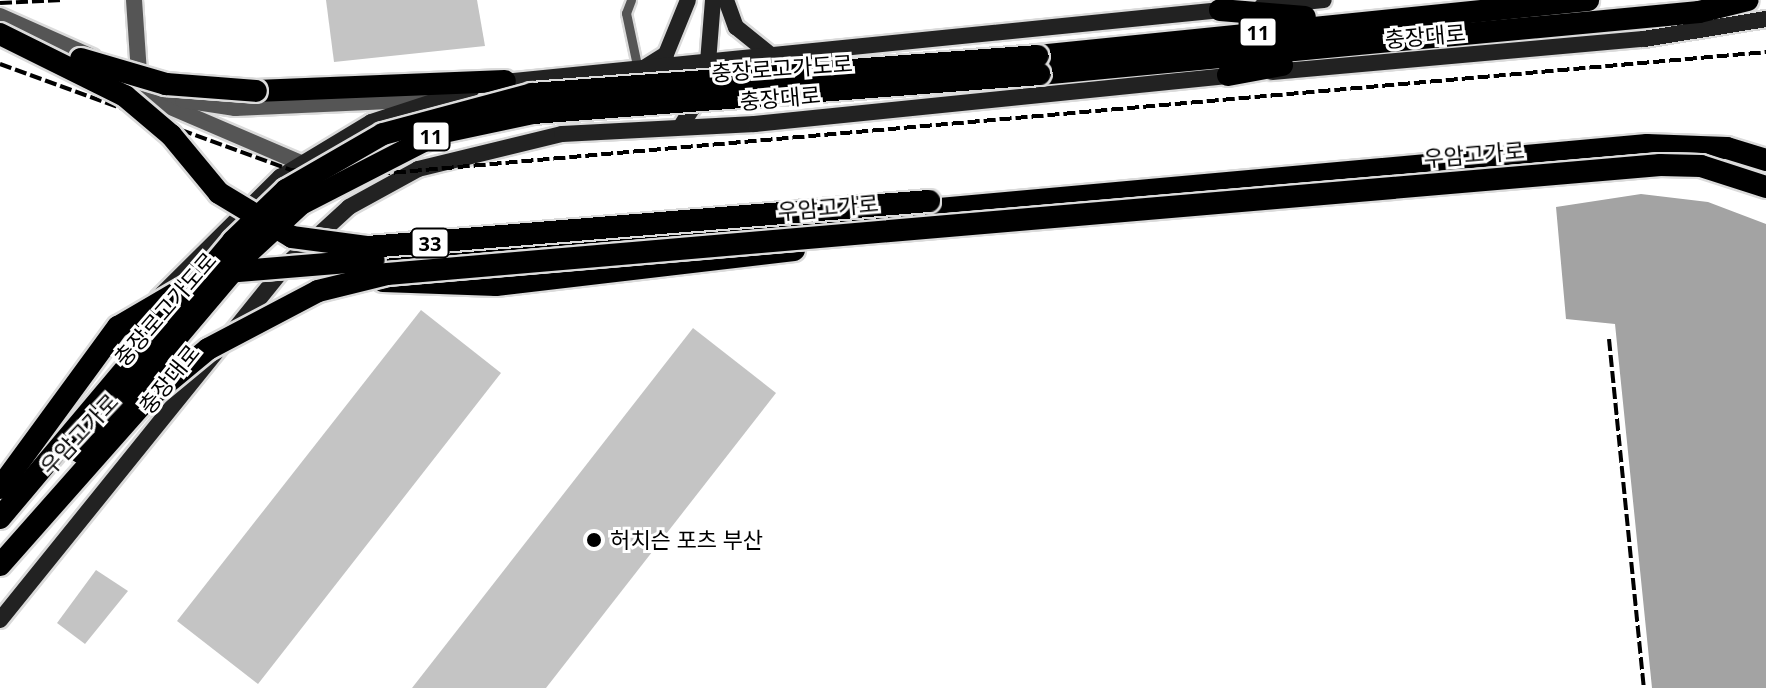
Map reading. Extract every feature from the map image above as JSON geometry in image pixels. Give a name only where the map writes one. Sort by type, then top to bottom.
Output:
[{"type":"highway","name":"충장로고가도로","points":[[0,562],[109,415],[248,253],[301,204],[395,151],[439,133],[533,113],[1039,65],[1354,22],[1588,0]]},
{"type":"highway","name":"충장로고가도로","points":[[0,518],[233,241],[286,190],[383,134],[532,94],[1413,41],[1748,0]]},
{"type":"highway","points":[[1220,10],[1354,22]]},
{"type":"highway","points":[[0,17],[122,73],[256,91],[505,81]]},
{"type":"highway","name":"33","points":[[0,34],[125,96],[171,135],[219,193],[262,223],[325,242],[425,243],[929,201],[1023,211]]},
{"type":"highway","points":[[1228,75],[1413,41]]},
{"type":"highway","name":"우암고가로","points":[[0,562],[144,402],[221,341],[318,291],[446,265],[1023,211],[1647,145],[1727,148],[1766,160]]},
{"type":"highway","name":"우암고가로","points":[[0,488],[118,327],[183,286],[223,273],[1660,165],[1701,166],[1766,187]]},
{"type":"highway","points":[[223,347],[262,318],[328,287],[496,285],[932,235],[1023,211]]},
{"type":"main road","points":[[638,71],[666,54],[688,0]]},
{"type":"main road","points":[[681,126],[710,67],[713,0]]},
{"type":"main road","points":[[726,0],[736,27],[777,60]]},
{"type":"main road","name":"충장대로","points":[[0,478],[210,242],[301,163],[371,122],[434,99],[505,81],[710,67],[1324,0]]},
{"type":"main road","name":"충장대로","points":[[0,620],[299,253],[349,207],[418,169],[562,134],[755,124],[1228,75],[1644,39],[1766,19]]},
{"type":"main road","points":[[1644,39],[1766,30]]},
{"type":"main road","points":[[744,63],[737,91],[755,124]]},
{"type":"street","points":[[134,0],[139,74]]},
{"type":"street","points":[[0,17],[139,74],[204,107],[434,99]]},
{"type":"street","points":[[0,26],[50,57],[301,163]]},
{"type":"lane","points":[[631,0],[626,13],[638,71]]},
{"type":"shaded area","points":[[1641,194],[1708,202],[1766,224],[1766,688],[1652,688],[1615,324],[1566,319],[1556,207]]},
{"type":"building","points":[[326,0],[477,0],[485,46],[334,62]]},
{"type":"building","points":[[421,310],[501,373],[258,684],[177,621]]},
{"type":"building","name":"허치슨 포츠 부산","points":[[693,328],[776,393],[546,688],[412,688]]},
{"type":"building","points":[[96,570],[128,591],[85,644],[57,623]]},
{"type":"railway","points":[[0,3],[63,0]]},
{"type":"railway","points":[[0,64],[291,170],[378,174],[1766,52]]},
{"type":"railway","points":[[1609,339],[1644,688]]},
{"type":"place","name":"허치슨 포츠 부산","points":[[594,540]]}]
